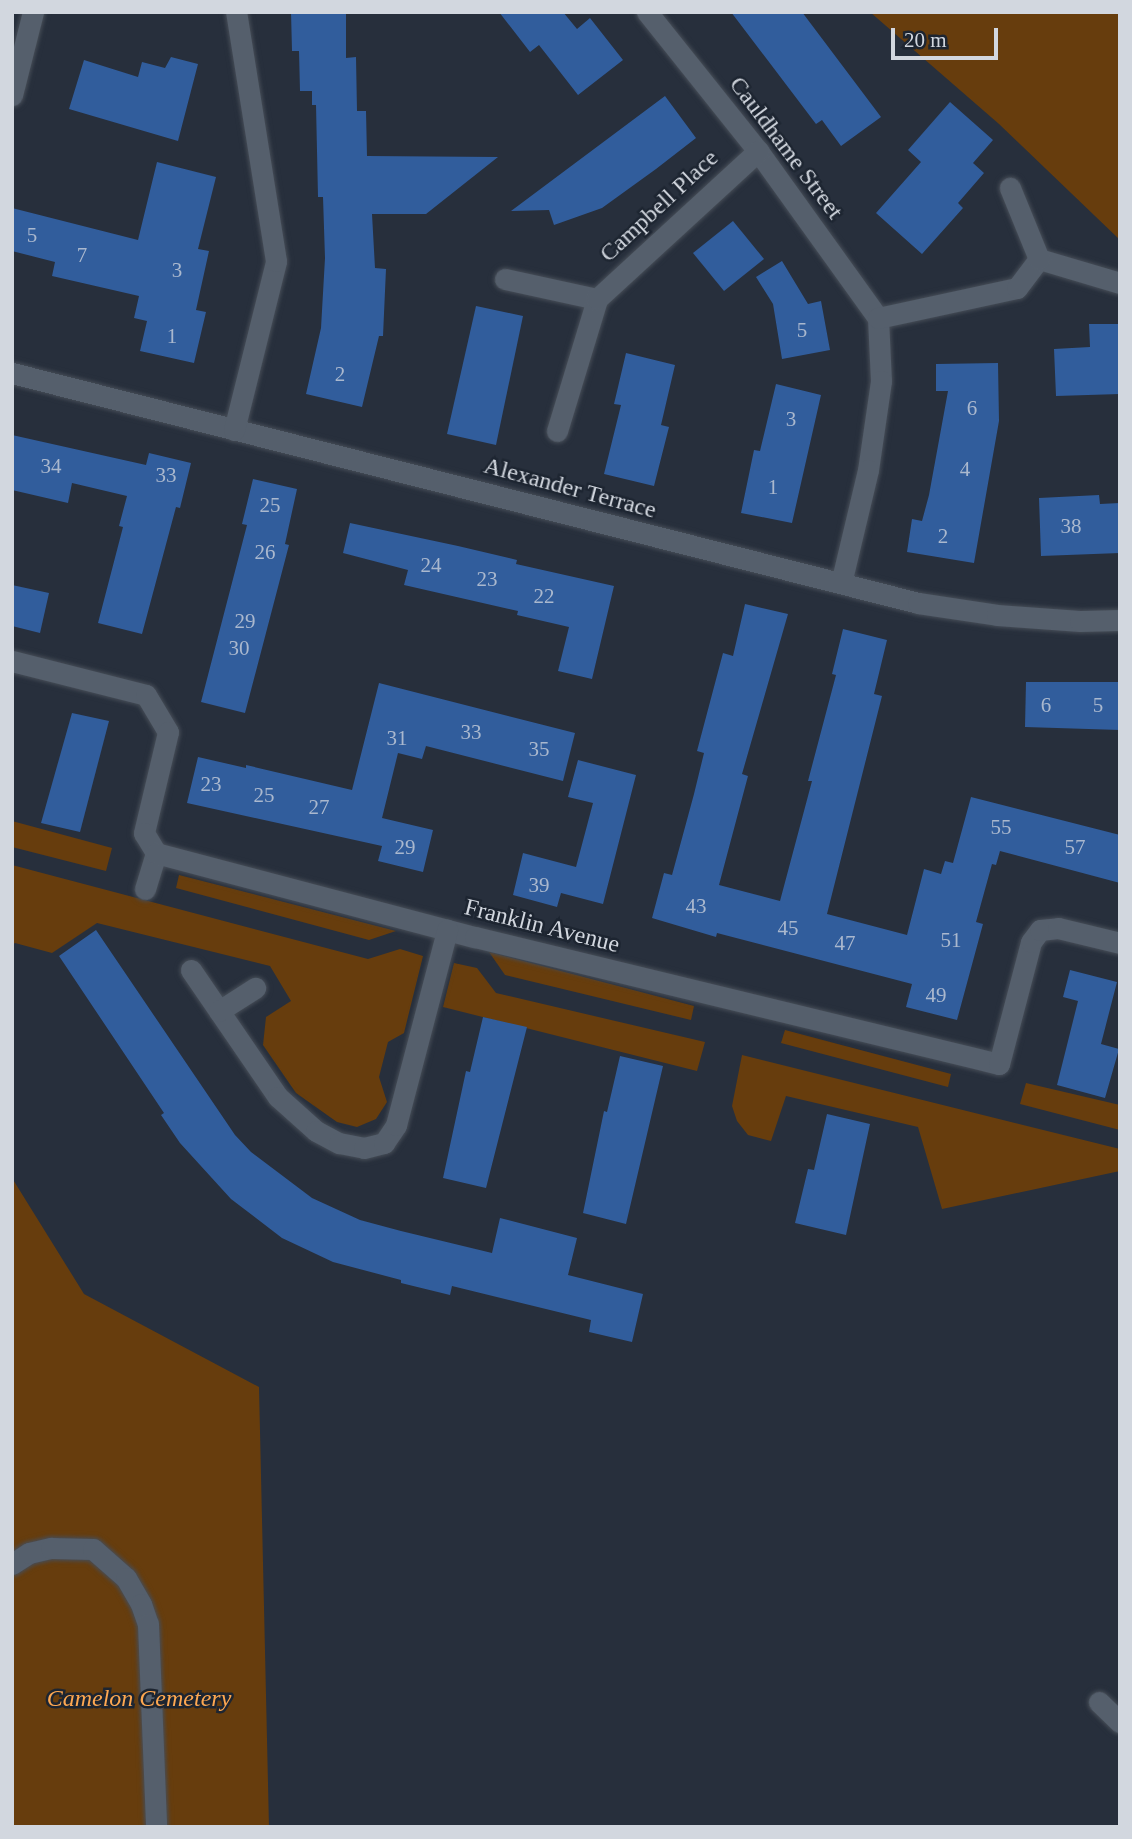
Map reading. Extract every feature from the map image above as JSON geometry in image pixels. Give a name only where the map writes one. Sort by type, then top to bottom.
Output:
[{"type":"street","points":[[12,94],[33,12]]},
{"type":"street","points":[[234,430],[276,261],[236,12]]},
{"type":"street","name":"Cauldhame Street","points":[[647,12],[758,151],[878,318]]},
{"type":"street","name":"Campbell Place","points":[[557,431],[597,299],[758,151]]},
{"type":"street","points":[[1010,188],[1039,259]]},
{"type":"street","points":[[841,583],[868,470],[881,380],[878,318],[1017,288],[1039,259]]},
{"type":"street","points":[[1039,259],[1120,283]]},
{"type":"street","name":"Campbell Place","points":[[505,279],[597,299]]},
{"type":"street","name":"Alexander Terrace","points":[[12,373],[918,603],[997,615],[1080,621],[1120,620]]},
{"type":"street","points":[[12,661],[146,695],[168,732],[144,833],[156,853],[145,889]]},
{"type":"street","name":"Franklin Avenue","points":[[156,853],[447,930],[999,1064],[1031,942],[1041,930],[1058,928],[1120,943]]},
{"type":"street","points":[[191,970],[278,1097],[316,1131],[339,1143],[364,1148],[384,1143],[396,1125],[447,930]]},
{"type":"street","points":[[219,1011],[255,988]]},
{"type":"street","points":[[12,1564],[29,1553],[51,1548],[93,1549],[126,1578],[141,1604],[148,1624],[156,1827]]},
{"type":"street","points":[[1100,1702],[1120,1722]]},
{"type":"green space","points":[[870,12],[1120,12],[1120,240],[999,124]]},
{"type":"green space","points":[[12,821],[112,848],[106,871],[12,847]]},
{"type":"green space","points":[[12,865],[368,959],[400,949],[423,956],[404,1033],[388,1042],[379,1077],[387,1102],[376,1119],[357,1127],[337,1122],[296,1093],[263,1045],[266,1017],[291,1001],[270,966],[97,923],[52,953],[15,943],[12,945]]},
{"type":"green space","points":[[179,875],[396,931],[369,940],[176,888]]},
{"type":"green space","points":[[489,952],[694,1006],[691,1020],[505,975]]},
{"type":"green space","points":[[454,963],[477,968],[496,993],[705,1042],[697,1071],[443,1007]]},
{"type":"green space","points":[[785,1030],[951,1074],[948,1087],[781,1043]]},
{"type":"green space","points":[[742,1055],[1120,1149],[1120,1171],[942,1209],[918,1127],[786,1096],[771,1141],[748,1135],[737,1121],[732,1106]]},
{"type":"green space","points":[[1026,1083],[1120,1105],[1120,1130],[1020,1104]]},
{"type":"green space","name":"Camelon Cemetery","points":[[12,1178],[84,1294],[259,1387],[269,1827],[12,1827]]},
{"type":"building","points":[[291,12],[346,12],[346,58],[356,57],[357,111],[366,111],[367,156],[498,157],[426,214],[372,214],[375,268],[386,269],[383,336],[379,336],[362,407],[306,394],[321,328],[325,258],[323,197],[318,197],[316,105],[312,105],[312,91],[300,91],[299,51],[292,51]]},
{"type":"building","points":[[499,12],[563,12],[577,29],[590,18],[623,60],[578,95],[539,45],[530,52]]},
{"type":"building","points":[[731,12],[802,12],[881,117],[841,146],[822,120],[816,124]]},
{"type":"building","points":[[171,57],[198,64],[178,141],[69,109],[84,60],[138,77],[142,62],[165,68]]},
{"type":"building","points":[[665,96],[696,138],[656,169],[602,208],[554,225],[549,210],[511,211]]},
{"type":"building","points":[[950,102],[993,140],[973,163],[984,173],[958,203],[963,208],[922,254],[876,213],[921,162],[908,150]]},
{"type":"building","points":[[157,162],[216,177],[198,249],[209,251],[196,310],[206,312],[194,363],[140,351],[147,321],[134,318],[139,296],[52,276],[55,262],[12,251],[12,208],[138,240]]},
{"type":"building","points":[[733,221],[764,259],[724,291],[693,253]]},
{"type":"building","points":[[782,261],[808,304],[821,301],[830,350],[782,359],[773,304],[756,277]]},
{"type":"building","points":[[476,306],[523,316],[496,445],[447,434]]},
{"type":"building","points":[[1089,324],[1119,324],[1120,394],[1056,396],[1054,349],[1090,347]]},
{"type":"building","points":[[626,353],[675,365],[661,425],[669,427],[654,486],[604,474],[621,405],[614,404]]},
{"type":"building","points":[[998,363],[999,421],[974,563],[907,552],[912,519],[922,521],[929,495],[948,391],[936,391],[936,364]]},
{"type":"building","points":[[776,384],[821,395],[792,523],[741,513],[754,450],[760,451]]},
{"type":"building","points":[[12,435],[146,465],[149,453],[191,463],[180,508],[176,507],[142,634],[98,623],[123,527],[119,526],[127,496],[72,483],[68,503],[12,490]]},
{"type":"building","points":[[253,479],[297,489],[285,544],[289,545],[245,713],[201,702],[247,525],[242,524]]},
{"type":"building","points":[[1099,495],[1100,504],[1120,503],[1120,553],[1041,556],[1039,498]]},
{"type":"building","points":[[350,523],[517,560],[516,564],[614,586],[592,679],[558,671],[569,627],[517,615],[518,611],[404,585],[408,570],[343,553]]},
{"type":"building","points":[[12,585],[49,593],[40,633],[12,626]]},
{"type":"building","points":[[745,604],[788,614],[742,774],[748,776],[719,885],[780,901],[812,781],[808,781],[836,675],[832,674],[843,629],[887,640],[874,694],[882,696],[827,914],[907,935],[924,869],[941,874],[945,861],[953,863],[971,797],[1120,835],[1120,883],[1000,851],[996,865],[992,864],[976,922],[983,924],[957,1020],[906,1007],[912,984],[717,933],[716,937],[652,918],[664,873],[672,875],[694,794],[704,753],[697,751],[723,653],[733,656]]},
{"type":"building","points":[[1026,682],[1120,682],[1120,730],[1025,727]]},
{"type":"building","points":[[379,683],[575,733],[563,781],[426,746],[422,759],[398,753],[382,818],[433,830],[423,872],[378,861],[382,846],[187,803],[198,757],[246,768],[246,765],[352,790]]},
{"type":"building","points":[[72,713],[109,721],[80,832],[41,823]]},
{"type":"building","points":[[578,760],[636,775],[603,904],[561,893],[557,907],[513,895],[523,853],[576,867],[593,803],[568,797]]},
{"type":"building","points":[[96,930],[235,1135],[251,1152],[312,1198],[360,1220],[401,1231],[492,1253],[500,1218],[577,1238],[568,1275],[643,1294],[632,1342],[589,1332],[591,1320],[452,1286],[450,1295],[333,1262],[282,1238],[231,1199],[180,1143],[161,1115],[164,1113],[59,956]]},
{"type":"building","points":[[1070,970],[1117,982],[1101,1044],[1119,1049],[1105,1098],[1057,1085],[1078,1001],[1063,997]]},
{"type":"building","points":[[483,1017],[527,1027],[486,1188],[443,1178],[466,1071],[470,1072]]},
{"type":"building","points":[[620,1056],[663,1066],[626,1224],[583,1213],[604,1111],[607,1112]]},
{"type":"building","points":[[827,1114],[870,1124],[846,1235],[795,1223],[808,1169],[814,1170]]}]
